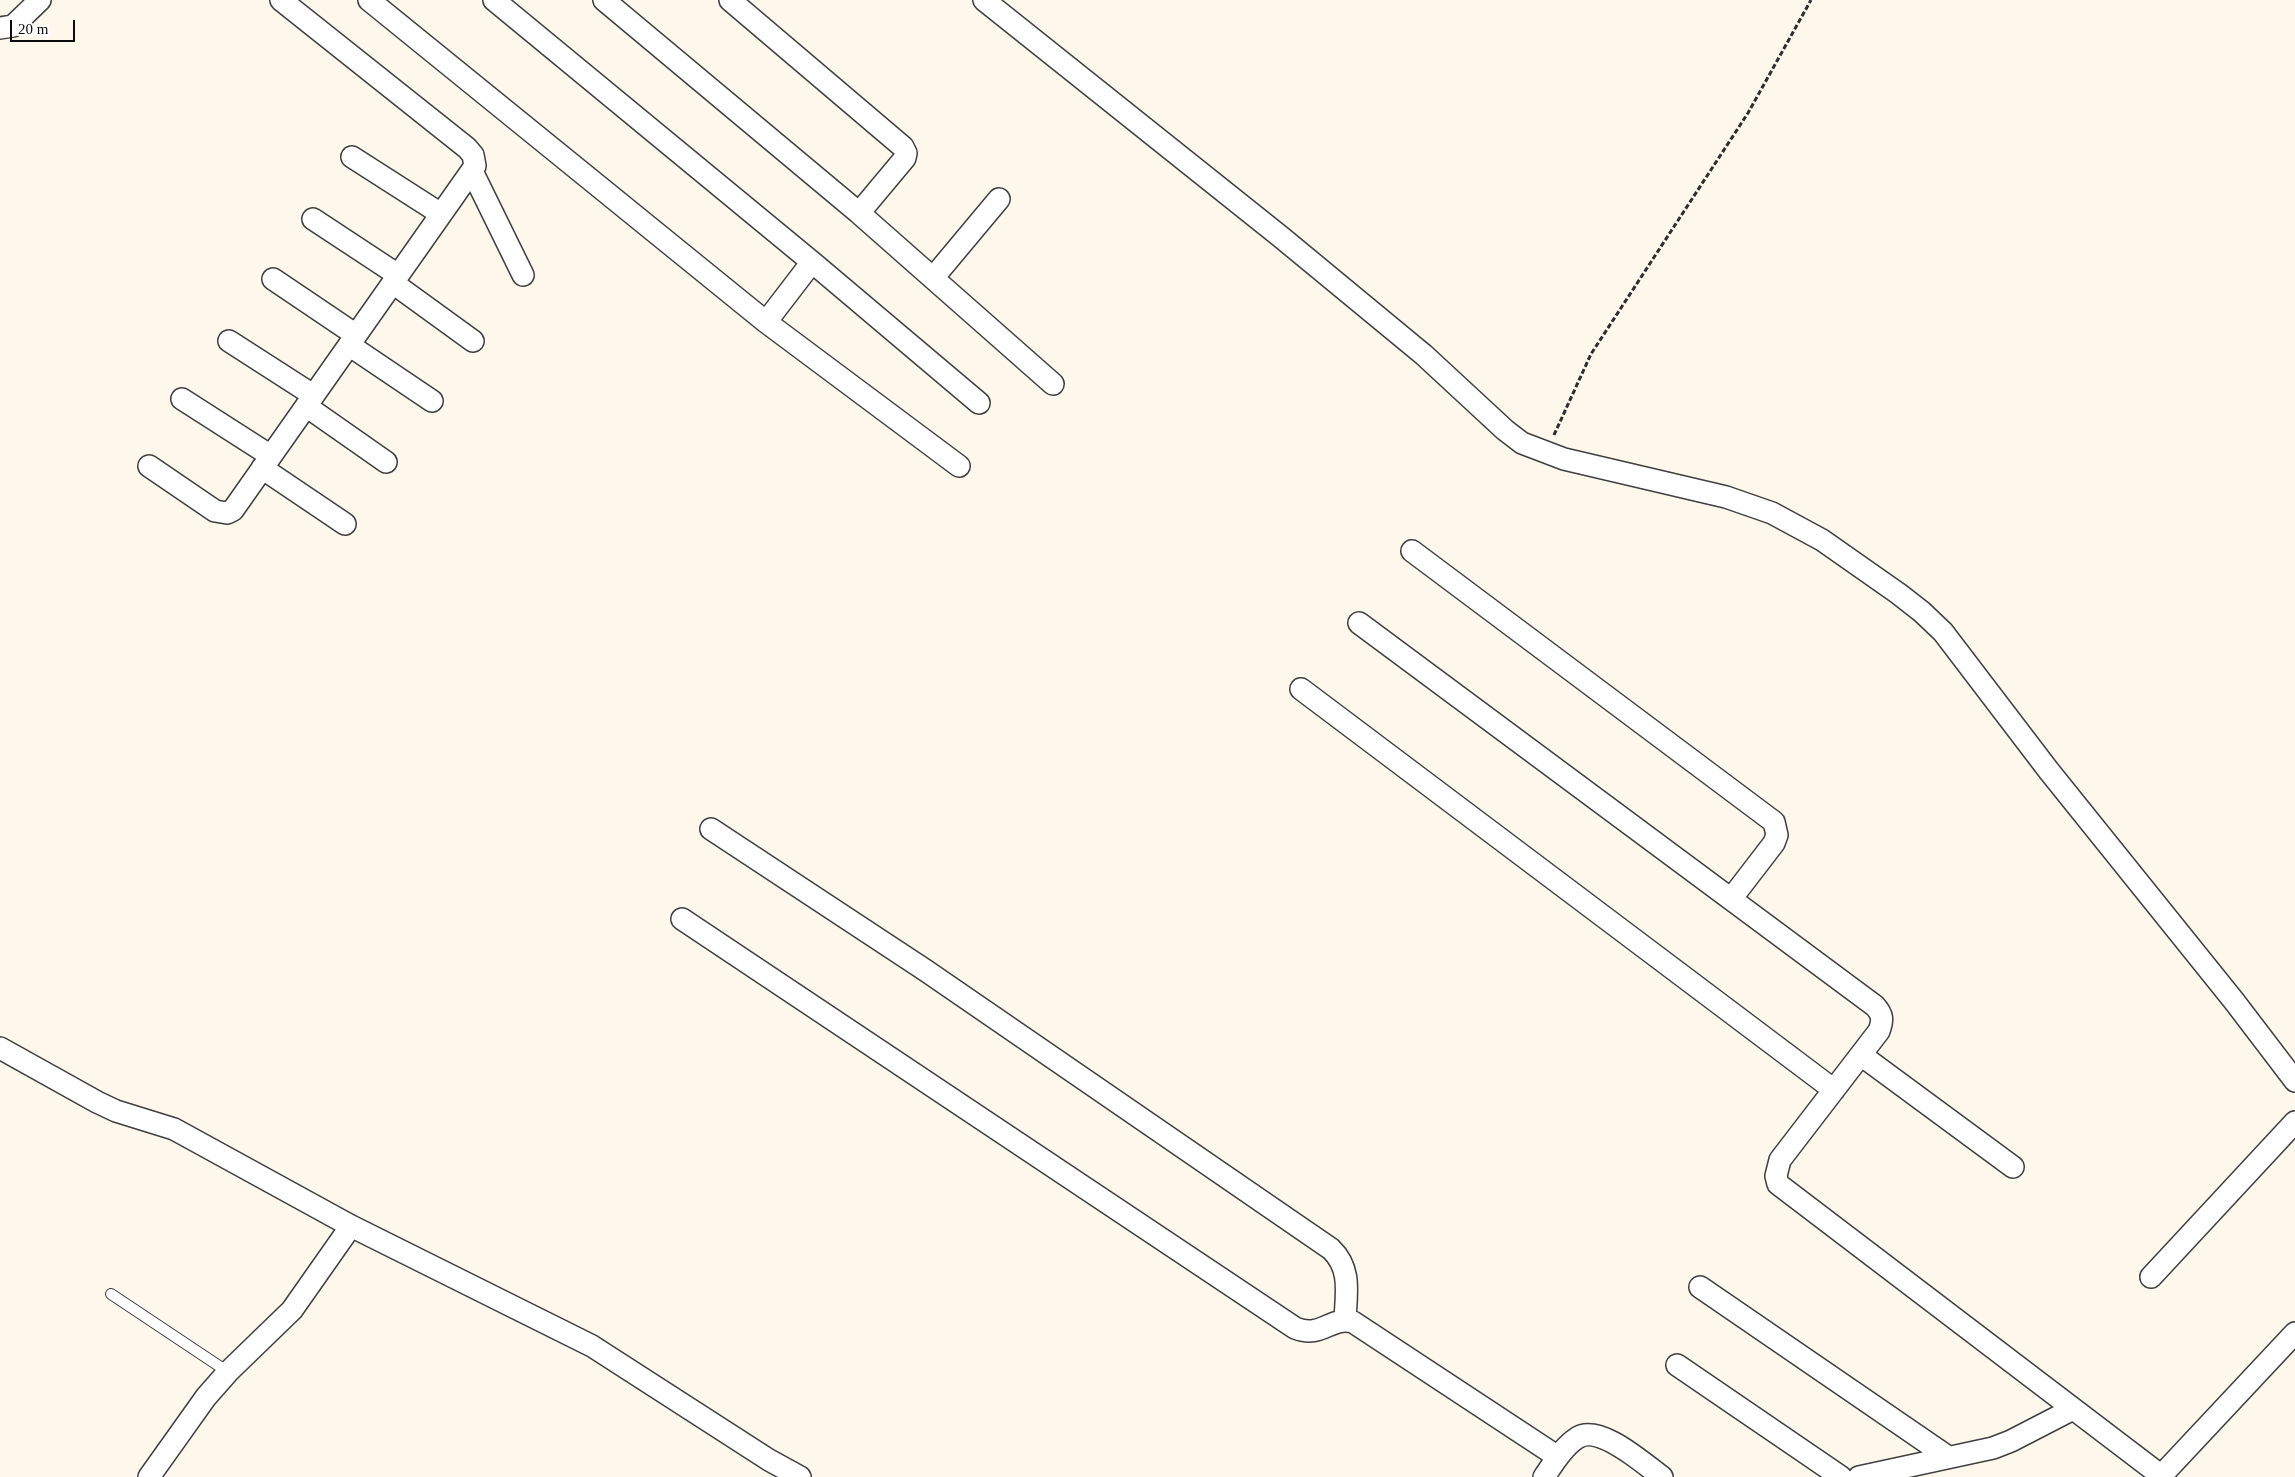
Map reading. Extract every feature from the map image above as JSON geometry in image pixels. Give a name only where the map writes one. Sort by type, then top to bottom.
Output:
[{"type":"street","points":[[0,28],[12,26],[40,0]]},
{"type":"street","points":[[149,466],[215,510],[227,513],[233,510],[472,171],[475,159],[467,148],[281,0]]},
{"type":"street","points":[[369,0],[766,322],[959,466]]},
{"type":"street","points":[[494,0],[812,262],[979,403]]},
{"type":"street","points":[[604,0],[859,213],[1053,384]]},
{"type":"street","points":[[730,0],[903,147],[906,153],[905,158],[859,213]]},
{"type":"street","points":[[984,0],[1424,355],[1505,430],[1522,443],[1546,453],[1726,497],[1772,513],[1822,540],[1922,612],[1943,632],[2049,771],[2234,1001],[2295,1081]]},
{"type":"street","points":[[352,158],[441,214]]},
{"type":"street","points":[[472,171],[523,275]]},
{"type":"street","points":[[932,278],[998,199]]},
{"type":"street","points":[[313,219],[395,279],[473,341]]},
{"type":"street","points":[[766,322],[812,262]]},
{"type":"street","points":[[273,279],[432,401]]},
{"type":"street","points":[[230,342],[310,401],[386,462]]},
{"type":"street","points":[[182,399],[345,524]]},
{"type":"street","points":[[1412,551],[1774,822],[1777,828],[1774,843],[1730,899]]},
{"type":"street","points":[[1359,623],[1875,1006],[1881,1013],[1883,1021],[1880,1031],[1780,1160],[1776,1176],[1778,1184],[2162,1476],[2295,1334]]},
{"type":"street","points":[[1301,689],[1834,1090]]},
{"type":"street","points":[[711,830],[925,970],[1331,1250],[1343,1262],[1345,1270],[1345,1320]]},
{"type":"street","points":[[682,919],[1295,1328],[1313,1332],[1345,1320],[1353,1322],[1558,1457]]},
{"type":"street","points":[[0,1048],[97,1102],[174,1129],[351,1226],[592,1346],[769,1460],[800,1477]]},
{"type":"street","points":[[1861,1055],[2013,1167]]},
{"type":"street","points":[[2151,1277],[2295,1122]]},
{"type":"street","points":[[149,1477],[206,1397],[228,1372],[292,1310],[351,1226]]},
{"type":"street","points":[[1700,1287],[1948,1457]]},
{"type":"street","points":[[1677,1366],[1841,1477]]},
{"type":"street","points":[[1860,1477],[1993,1448],[2011,1442],[2073,1408]]},
{"type":"street","points":[[1544,1477],[1558,1457],[1578,1437],[1586,1434],[1597,1435],[1610,1440],[1662,1477]]},
{"type":"lane","points":[[111,1294],[228,1372]]},
{"type":"path","points":[[1546,453],[1591,354],[1748,113],[1811,0]]}]
